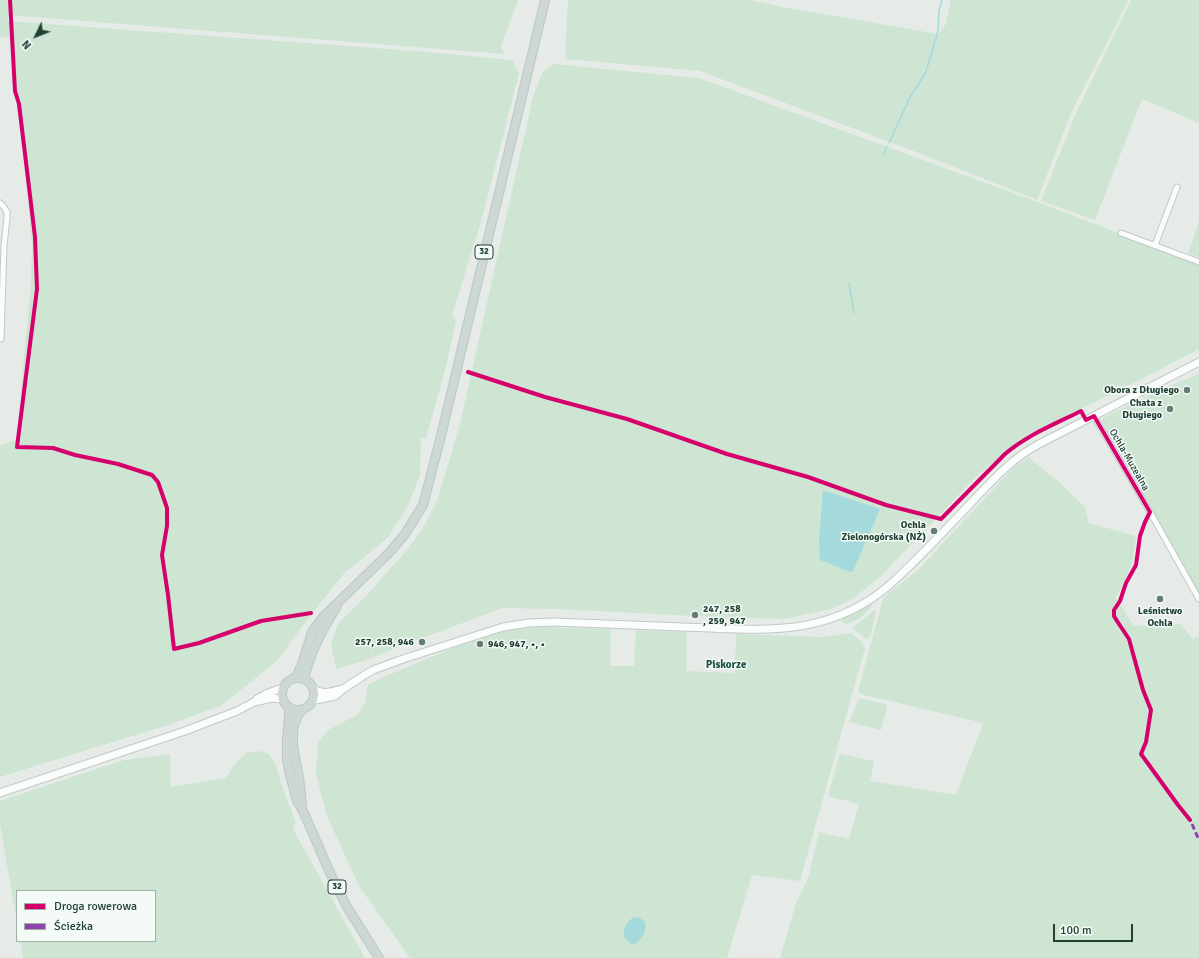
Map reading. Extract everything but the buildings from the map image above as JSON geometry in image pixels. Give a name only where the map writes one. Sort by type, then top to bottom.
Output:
[{"type":"main road","name":"32","points":[[300,678],[307,668],[318,640],[342,599],[390,552],[405,534],[423,505],[441,436],[545,0]]},
{"type":"main road","points":[[302,710],[289,707],[282,699],[282,688],[288,681],[300,678],[309,681],[314,689],[314,698],[312,702]]},
{"type":"main road","name":"32","points":[[303,811],[299,778],[293,748],[297,716],[312,702]]},
{"type":"main road","name":"32","points":[[289,707],[287,760],[292,787],[297,801],[303,811],[331,876],[347,907],[379,958]]},
{"type":"street","points":[[1154,245],[1177,186]]},
{"type":"street","points":[[0,203],[7,212],[1,339]]},
{"type":"street","points":[[1121,233],[1199,262]]},
{"type":"street","points":[[312,702],[334,696],[343,688],[363,676],[386,665],[517,624],[554,622],[775,629],[798,627],[831,619],[858,607],[884,590],[922,554],[994,478],[1014,460],[1034,447],[1199,362]]},
{"type":"street","name":"Ochla-Muzealna","points":[[1094,416],[1199,599]]},
{"type":"street","points":[[0,793],[185,732],[237,711],[266,694],[282,688]]},
{"type":"street","points":[[314,689],[317,692],[322,693],[343,688]]},
{"type":"street","points":[[254,702],[272,698],[282,699]]},
{"type":"green space","points":[[0,0],[518,0],[501,46],[505,54],[7,15],[8,21],[415,51],[512,60],[519,73],[481,222],[452,315],[456,321],[445,370],[426,438],[421,438],[420,475],[407,508],[388,537],[345,572],[277,661],[222,705],[171,724],[0,777],[0,445],[20,438],[21,391],[31,284],[32,246],[26,175],[17,110],[14,70],[9,38],[0,37]]},
{"type":"green space","points":[[568,0],[750,0],[938,34],[946,24],[950,0],[1128,0],[1072,111],[1037,200],[919,153],[700,71],[565,59]]},
{"type":"green space","points":[[1131,0],[1199,0],[1199,123],[1142,99],[1095,220],[1041,201],[1076,113]]},
{"type":"green space","points":[[554,64],[699,78],[1035,201],[1199,264],[1199,349],[1020,439],[978,475],[879,578],[851,600],[831,609],[784,619],[503,608],[367,660],[336,669],[331,644],[338,624],[368,594],[406,551],[422,530],[437,501],[460,424],[533,97],[543,71]]},
{"type":"green space","points":[[1199,222],[1199,257],[1188,253]]},
{"type":"green space","points":[[1199,374],[1199,594],[1188,574],[1187,568],[1184,567],[1102,421],[1103,418],[1158,391]]},
{"type":"green space","points":[[1029,457],[1059,482],[1085,507],[1089,523],[1136,536],[1132,564],[1116,598],[1134,626],[1180,624],[1193,639],[1199,636],[1199,958],[780,958],[796,903],[809,876],[819,832],[849,839],[859,804],[828,796],[840,754],[874,761],[870,781],[956,795],[983,723],[860,694],[858,691],[884,597],[918,570],[1015,466]]},
{"type":"green space","points":[[869,603],[872,604],[871,607],[862,617],[846,624],[842,621],[842,618]]},
{"type":"green space","points":[[874,610],[876,611],[870,637],[866,639],[853,629]]},
{"type":"green space","points":[[506,626],[611,629],[610,666],[634,666],[636,630],[687,632],[686,671],[735,673],[736,634],[824,637],[851,633],[862,642],[865,648],[800,881],[752,875],[727,958],[410,958],[359,886],[327,816],[316,774],[318,743],[328,730],[357,715],[365,703],[368,685],[381,678]]},
{"type":"green space","points":[[859,698],[885,704],[887,708],[881,730],[849,722]]},
{"type":"green space","points":[[259,751],[269,754],[276,765],[296,823],[293,829],[365,958],[23,958],[20,942],[156,942],[156,890],[16,890],[16,917],[0,824],[0,801],[124,760],[170,754],[171,787],[226,778],[234,765],[246,753]]},
{"type":"water","points":[[823,490],[880,509],[853,571],[850,572],[820,560],[819,541]]},
{"type":"water","points":[[634,917],[640,918],[644,921],[646,929],[641,938],[633,945],[625,938],[624,932],[627,923]]},
{"type":"waterway","points":[[889,143],[910,97],[926,72],[938,31],[939,11],[942,0]]},
{"type":"waterway","points":[[884,155],[887,146]]},
{"type":"waterway","points":[[849,283],[854,313]]},
{"type":"marked path","points":[[1192,824],[1199,840]]},
{"type":"cycle path","points":[[10,0],[15,91],[19,104],[35,237],[37,289],[17,447],[53,448],[75,455],[118,464],[152,475],[158,482],[167,508],[167,526],[162,555],[174,649],[199,643],[261,621],[311,613]]},
{"type":"cycle path","points":[[468,372],[545,397],[627,419],[727,454],[808,477],[886,505],[941,519],[1005,454],[1022,441],[1081,411],[1086,420],[1094,416],[1150,512],[1140,536],[1136,565],[1126,583],[1120,601],[1114,610],[1114,616],[1129,639],[1143,690],[1151,710],[1146,742],[1141,754],[1190,820]]},
{"type":"place","name":"Obora z Długiego","points":[[1187,390]]},
{"type":"place","name":"Chata z Długiego","points":[[1170,409]]},
{"type":"place","name":"Ochla Zielonogórska (NŻ)","points":[[934,531]]},
{"type":"place","name":"Leśnictwo Ochla","points":[[1160,599]]},
{"type":"place","name":"247, 258 , 259, 947","points":[[695,615]]},
{"type":"place","name":"257, 258, 946","points":[[422,642]]},
{"type":"place","name":"946, 947, •, •","points":[[480,644]]},
{"type":"district","name":"Piskorze","points":[[726,665]]}]
